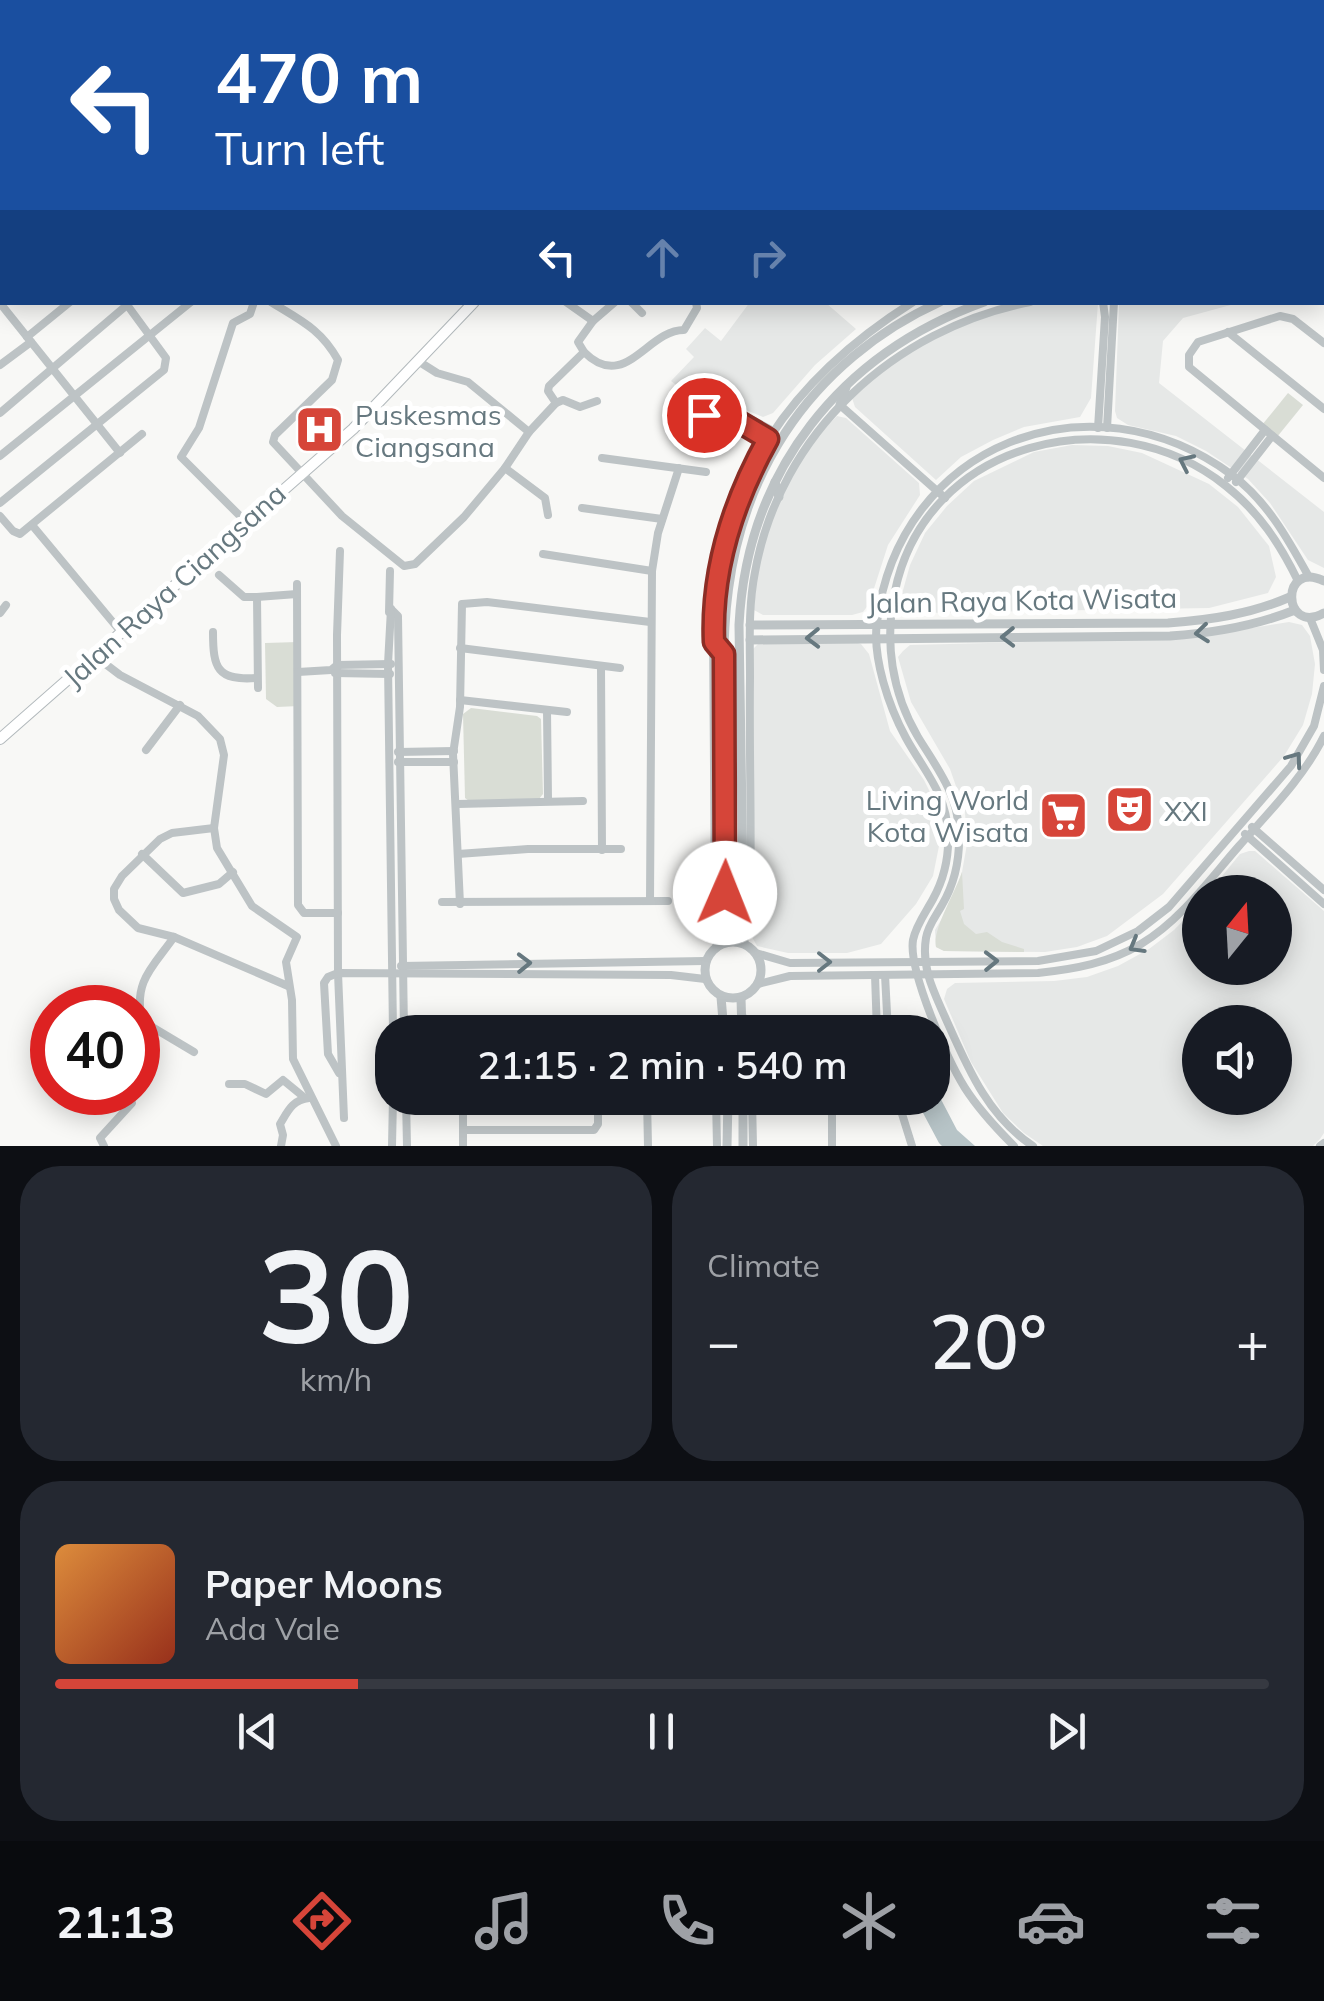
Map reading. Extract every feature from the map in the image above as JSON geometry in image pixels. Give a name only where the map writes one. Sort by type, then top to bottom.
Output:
[{"type":"main road","name":"Jalan Raya Ciangsana","points":[[0,739],[353,429],[471,305]]},
{"type":"street","points":[[0,365],[67,305]]},
{"type":"street","points":[[0,412],[127,305]]},
{"type":"street","points":[[0,503],[164,370],[166,358],[129,305]]},
{"type":"street","points":[[0,456],[187,305]]},
{"type":"street","points":[[245,522],[182,457],[198,428],[233,323],[250,314],[253,305]]},
{"type":"street","points":[[277,305],[320,332],[338,360],[332,380],[273,438],[300,474],[342,516],[404,566],[415,564],[464,517],[556,402],[563,400],[580,407],[597,401]]},
{"type":"street","points":[[570,305],[594,321]]},
{"type":"street","points":[[611,305],[578,342],[584,352],[605,366],[618,365],[648,349],[671,330],[684,330],[696,305]]},
{"type":"street","points":[[634,305],[642,313]]},
{"type":"street","points":[[722,922],[714,907],[714,596],[726,540],[750,471],[774,436],[853,343],[909,305]]},
{"type":"street","points":[[812,389],[882,334],[935,305]]},
{"type":"street","points":[[744,944],[740,865],[740,598],[754,535],[775,482],[794,448],[809,425],[847,384],[874,360],[932,324],[977,305]]},
{"type":"street","points":[[744,919],[750,906],[751,884],[750,625],[757,562],[779,497],[805,448],[840,405],[890,360],[962,321],[1019,305]]},
{"type":"street","points":[[1102,438],[1104,305]]},
{"type":"street","points":[[1102,427],[1114,305]]},
{"type":"street","points":[[3,307],[120,453]]},
{"type":"street","points":[[1324,343],[1286,316],[1198,342],[1189,355],[1189,367],[1324,478]]},
{"type":"street","points":[[1228,332],[1324,410]]},
{"type":"street","points":[[556,402],[549,386],[584,352]]},
{"type":"street","points":[[874,360],[890,360]]},
{"type":"street","points":[[418,362],[468,382],[529,432]]},
{"type":"street","points":[[840,405],[847,384]]},
{"type":"street","points":[[774,436],[736,420],[673,414],[670,410],[680,405],[731,411],[774,436],[794,448]]},
{"type":"street","points":[[840,405],[945,498]]},
{"type":"street","points":[[1014,1146],[987,1120],[963,1086],[915,974],[913,940],[944,868],[948,830],[938,790],[897,718],[882,670],[876,624],[899,543],[937,490],[980,456],[1011,440],[1051,430],[1102,427],[1170,442],[1235,477],[1280,526],[1309,577]]},
{"type":"street","points":[[1227,486],[1269,433]]},
{"type":"street","points":[[0,516],[18,534],[142,434]]},
{"type":"street","points":[[705,978],[706,962],[718,945],[722,922],[726,821],[725,598],[739,531],[774,436]]},
{"type":"street","points":[[1033,1146],[996,1112],[973,1080],[926,974],[929,927],[956,872],[958,812],[947,782],[897,692],[890,624],[905,556],[945,498],[988,464],[1012,452],[1068,439],[1102,438],[1167,453],[1227,486],[1272,534],[1298,582]]},
{"type":"street","points":[[602,458],[706,472]]},
{"type":"street","points":[[505,468],[545,498],[548,515]]},
{"type":"street","points":[[650,901],[652,571],[662,519],[679,468]]},
{"type":"street","points":[[775,482],[779,497]]},
{"type":"street","points":[[582,508],[662,519]]},
{"type":"street","points":[[32,525],[121,632]]},
{"type":"street","points":[[726,540],[739,531]]},
{"type":"street","points":[[340,551],[335,671],[340,1075],[344,1118]]},
{"type":"street","points":[[544,554],[652,571]]},
{"type":"street","points":[[390,571],[395,763],[394,1015]]},
{"type":"street","points":[[220,575],[244,596],[297,589],[298,905],[308,914],[338,913]]},
{"type":"street","points":[[1324,581],[1309,577],[1298,582],[1290,598],[1295,610],[1310,618],[1323,650],[1324,670]]},
{"type":"street","points":[[212,632],[214,662],[220,671],[257,683],[257,596]]},
{"type":"street","name":"Jalan Raya Kota Wisata","points":[[750,625],[1206,620],[1268,607],[1290,598]]},
{"type":"street","points":[[460,904],[454,750],[460,700],[460,607],[465,601],[650,622]]},
{"type":"street","name":"Jalan Raya Kota Wisata","points":[[750,640],[1207,634],[1295,610]]},
{"type":"street","points":[[1310,618],[1324,613]]},
{"type":"street","points":[[1105,623],[1105,636]]},
{"type":"street","points":[[714,642],[724,654]]},
{"type":"street","points":[[460,648],[620,668]]},
{"type":"street","points":[[95,656],[120,675],[180,706],[220,739],[224,755],[214,828],[217,848],[252,906],[297,937],[286,962],[292,1000],[293,1059],[336,1146]]},
{"type":"street","points":[[601,666],[602,850]]},
{"type":"street","points":[[298,672],[393,669]]},
{"type":"street","points":[[718,945],[734,941],[756,953],[790,962],[1038,961],[1096,951],[1138,931],[1168,907],[1241,824],[1306,745],[1324,686]]},
{"type":"street","points":[[460,700],[567,712]]},
{"type":"street","points":[[146,750],[180,706]]},
{"type":"street","points":[[547,710],[548,800]]},
{"type":"street","points":[[721,996],[741,998],[758,984],[790,976],[1038,973],[1074,969],[1123,954],[1177,916],[1300,774],[1324,736]]},
{"type":"street","points":[[394,752],[454,750]]},
{"type":"street","points":[[395,763],[454,762]]},
{"type":"street","points":[[458,804],[582,801]]},
{"type":"street","points":[[1241,824],[1324,890]]},
{"type":"street","points":[[214,828],[160,838],[114,889],[119,910],[138,928],[174,937],[288,986]]},
{"type":"street","points":[[1251,832],[1324,904]]},
{"type":"street","points":[[458,854],[620,849]]},
{"type":"street","points":[[142,854],[183,893],[219,884],[233,872]]},
{"type":"street","points":[[442,902],[668,901]]},
{"type":"street","points":[[142,985],[174,937]]},
{"type":"street","points":[[756,953],[762,968],[758,984]]},
{"type":"street","points":[[340,1075],[328,1054],[324,990],[326,979],[338,974],[706,962]]},
{"type":"street","points":[[396,971],[671,974],[705,978],[721,996],[722,1015]]},
{"type":"street","points":[[396,971],[402,1015]]},
{"type":"street","points":[[878,1015],[880,975]]},
{"type":"street","points":[[880,975],[886,1015]]},
{"type":"street","points":[[741,998],[742,1014]]},
{"type":"street","points":[[160,1035],[194,1052]]},
{"type":"street","points":[[229,1084],[245,1084],[266,1094],[283,1080],[309,1098]]},
{"type":"street","points":[[281,1146],[280,1124],[292,1104],[309,1098]]},
{"type":"street","points":[[104,1146],[100,1138],[121,1115]]},
{"type":"street","points":[[392,1146],[393,1115]]},
{"type":"street","points":[[406,1115],[407,1146]]},
{"type":"street","points":[[462,1146],[463,1115]]},
{"type":"street","points":[[463,1130],[594,1130],[598,1115]]},
{"type":"street","points":[[647,1115],[648,1146]]},
{"type":"street","points":[[717,1115],[718,1146]]},
{"type":"street","points":[[728,1115],[728,1146]]},
{"type":"street","points":[[743,1115],[744,1146]]},
{"type":"street","points":[[752,1115],[752,1146]]},
{"type":"street","points":[[832,1115],[832,1146]]},
{"type":"street","points":[[901,1115],[912,1146]]},
{"type":"shaded area","points":[[748,305],[828,305],[856,329],[815,365],[773,413],[763,417],[685,392],[671,381],[694,357],[686,349],[705,328],[721,341]]},
{"type":"shaded area","points":[[1024,305],[1098,305],[1091,398],[1080,417],[1024,427],[993,440],[961,457],[936,480],[855,407],[852,398],[856,388],[953,325]]},
{"type":"shaded area","points":[[1119,305],[1231,305],[1183,318],[1163,341],[1159,383],[1324,512],[1324,568],[1308,560],[1270,503],[1248,479],[1176,436],[1128,425],[1117,418]]},
{"type":"shaded area","points":[[1288,393],[1303,405],[1277,437],[1262,425]]},
{"type":"shaded area","points":[[837,416],[846,418],[919,483],[920,495],[888,545],[863,612],[763,615],[754,610],[758,560],[768,521],[805,448]]},
{"type":"shaded area","points":[[1072,445],[1108,446],[1142,453],[1209,484],[1238,507],[1269,546],[1276,577],[1268,593],[1209,608],[920,613],[900,601],[910,565],[925,533],[974,481],[1034,452]]},
{"type":"shaded area","points":[[1289,622],[1302,625],[1310,636],[1315,664],[1303,725],[1284,756],[1163,894],[1107,936],[1077,947],[1045,952],[944,951],[936,947],[935,930],[952,902],[962,872],[967,844],[965,812],[950,769],[911,702],[898,657],[903,651],[910,645],[1188,638]]},
{"type":"shaded area","points":[[298,642],[299,706],[277,707],[266,699],[265,643]]},
{"type":"shaded area","points":[[759,643],[861,644],[869,654],[890,731],[933,798],[939,846],[933,876],[916,904],[881,944],[847,953],[788,953],[757,946],[752,937],[751,651]]},
{"type":"shaded area","points":[[471,708],[541,719],[543,794],[539,799],[465,798],[463,714]]},
{"type":"shaded area","points":[[1255,851],[1283,875],[1223,875],[1240,854]]},
{"type":"shaded area","points":[[962,872],[964,909],[960,911],[964,924],[976,934],[987,932],[1024,952],[944,951],[936,947],[941,921]]},
{"type":"shaded area","points":[[1292,883],[1324,911],[1324,1133],[1313,1146],[1043,1146],[1003,1113],[971,1062],[944,999],[947,989],[955,983],[1087,977],[1118,966],[1182,922],[1182,985],[1292,985]]},
{"type":"shaded area","points":[[924,1115],[949,1115],[957,1130],[975,1146],[942,1146]]},
{"type":"place","name":"Puskesmas Ciangsana","points":[[320,430]]},
{"type":"place","name":"XXI","points":[[1129,810]]},
{"type":"place","name":"Living World Kota Wisata","points":[[1064,815]]},
{"type":"route","points":[[704,415],[736,420],[768,439],[740,496],[714,596],[714,642],[724,654],[725,893]]}]
